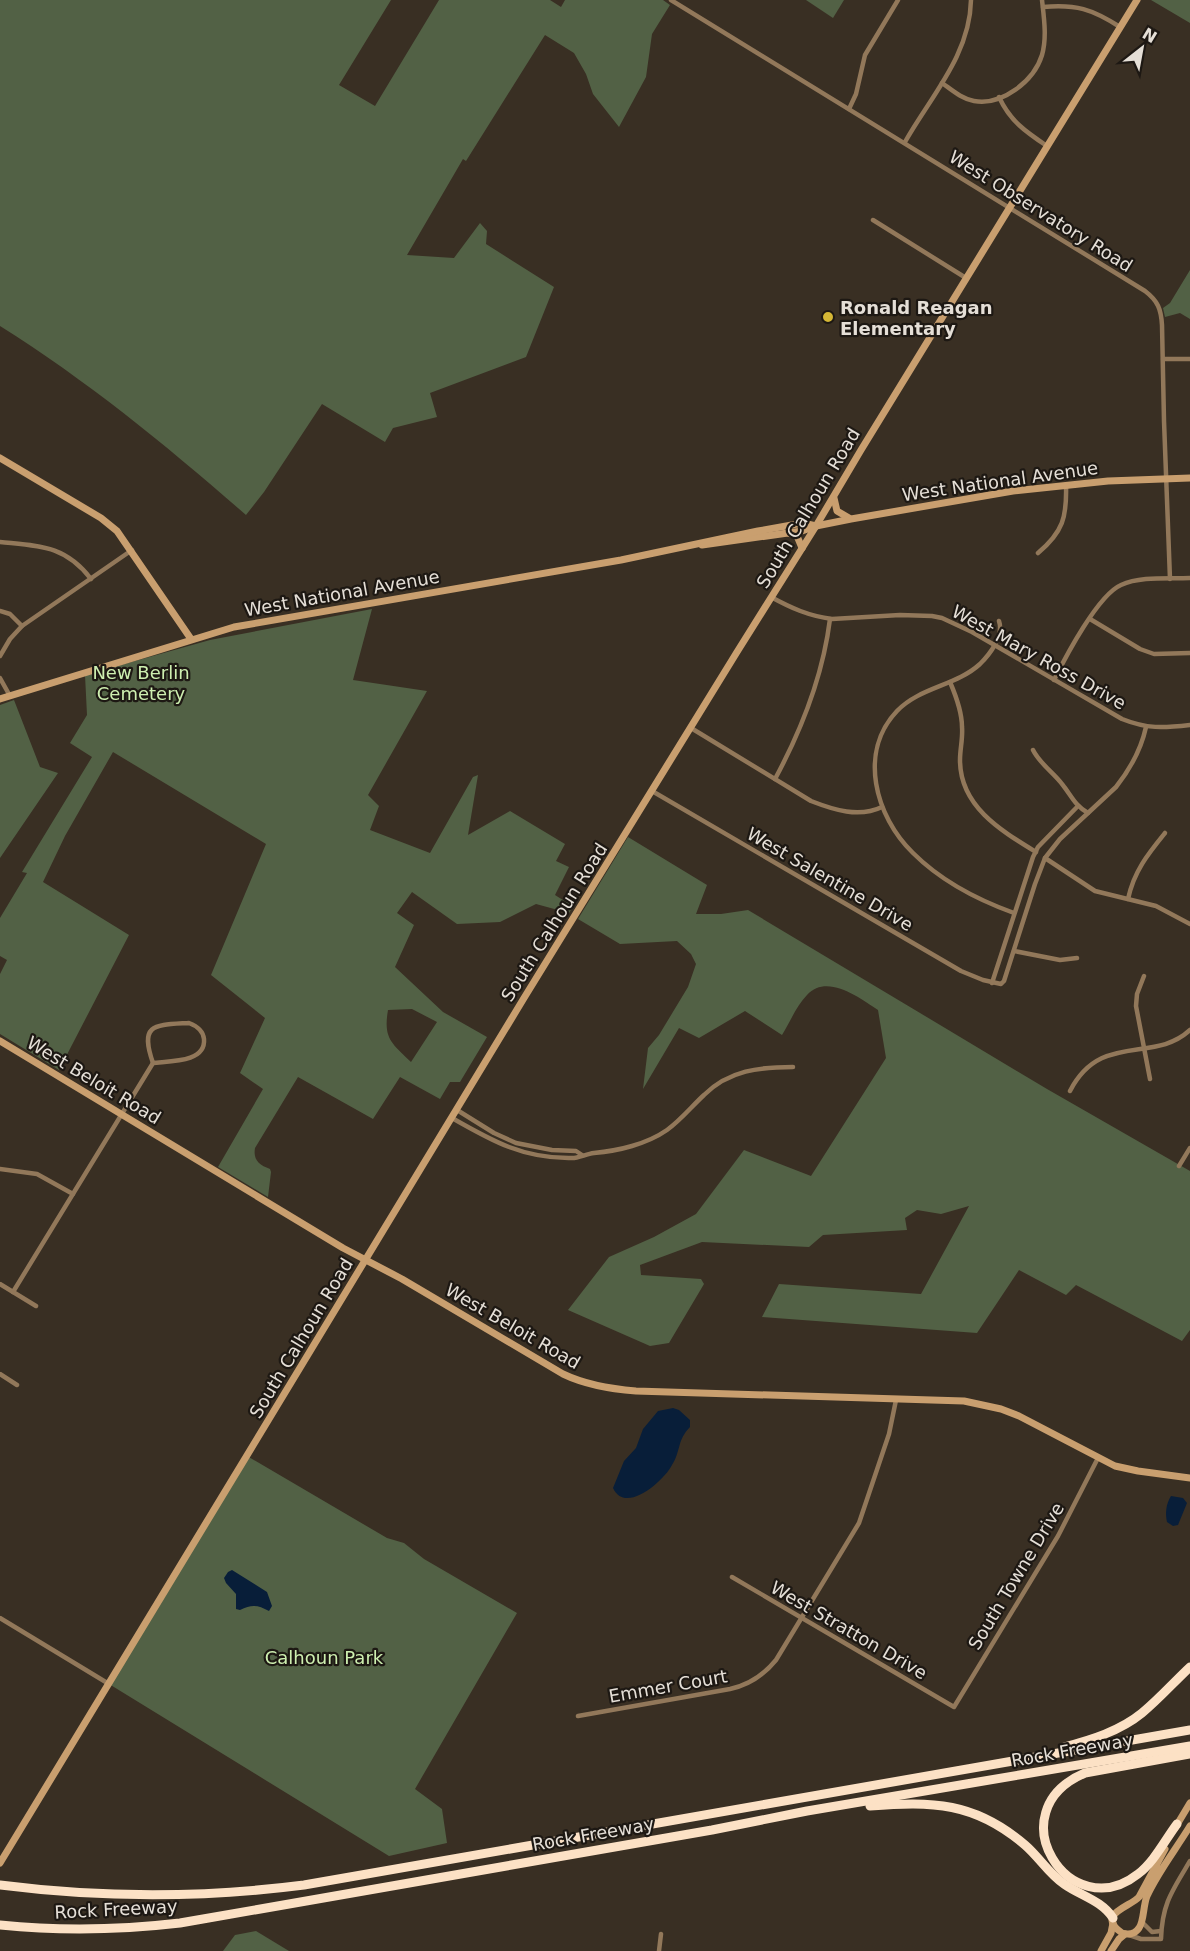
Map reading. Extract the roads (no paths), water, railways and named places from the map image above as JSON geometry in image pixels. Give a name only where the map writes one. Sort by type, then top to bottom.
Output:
[{"type":"highway","points":[[1001,1764],[1078,1744],[1125,1724],[1141,1714],[1190,1667]]},
{"type":"highway","name":"Rock Freeway","points":[[1,1885],[139,1896],[195,1895],[275,1889],[355,1877],[1190,1730]]},
{"type":"highway","name":"Rock Freeway","points":[[0,1925],[80,1930],[180,1923],[1190,1746]]},
{"type":"highway","points":[[1177,1824],[1139,1874],[1127,1882],[1107,1887],[1085,1885],[1072,1880],[1052,1861],[1043,1836],[1046,1810],[1052,1798],[1073,1778],[1085,1773],[1190,1754]]},
{"type":"highway","points":[[807,1812],[931,1803],[976,1814],[1014,1836],[1065,1884],[1104,1906],[1113,1920]]},
{"type":"main road","name":"South Calhoun Road","points":[[0,1863],[652,790],[834,497],[1137,0]]},
{"type":"main road","points":[[0,458],[101,518],[117,531],[191,639]]},
{"type":"main road","name":"West National Avenue","points":[[0,699],[191,639],[245,625],[697,545],[727,543],[802,531],[851,519],[982,496],[1066,485],[1190,478]]},
{"type":"main road","points":[[834,497],[837,512],[851,519]]},
{"type":"main road","name":"West National Avenue","points":[[697,545],[710,540],[803,523],[816,526]]},
{"type":"main road","points":[[786,533],[797,536],[802,548]]},
{"type":"main road","name":"West Beloit Road","points":[[0,1041],[304,1225],[563,1374],[594,1386],[636,1391],[964,1401],[1001,1409],[1031,1422],[1098,1458],[1127,1469],[1190,1476]]},
{"type":"main road","points":[[1101,1951],[1111,1933],[1113,1920],[1118,1910],[1136,1901],[1142,1893],[1190,1803]]},
{"type":"main road","points":[[1111,1951],[1119,1939],[1138,1929],[1149,1892],[1190,1826]]},
{"type":"main road","points":[[1125,1906],[1134,1907],[1142,1920]]},
{"type":"main road","points":[[1113,1920],[1119,1931],[1126,1934]]},
{"type":"street","name":"West Observatory Road","points":[[671,0],[1152,296],[1161,310],[1170,579]]},
{"type":"street","points":[[849,109],[856,94],[865,55],[898,0]]},
{"type":"street","points":[[905,142],[942,84],[963,45],[970,17],[971,0]]},
{"type":"street","points":[[942,84],[962,96],[984,102],[1015,90],[1025,82],[1038,65],[1045,40],[1042,0]]},
{"type":"street","points":[[1043,8],[1072,6],[1084,8],[1120,27]]},
{"type":"street","points":[[999,97],[1016,124],[1047,146]]},
{"type":"street","points":[[873,220],[966,278]]},
{"type":"street","points":[[1163,359],[1190,359]]},
{"type":"street","points":[[1038,553],[1053,540],[1063,523],[1066,510],[1066,485]]},
{"type":"street","points":[[0,542],[62,552],[74,560],[91,579]]},
{"type":"street","points":[[0,656],[22,626],[132,550]]},
{"type":"street","points":[[1054,680],[1101,602],[1111,592],[1128,583],[1190,578]]},
{"type":"street","name":"West Mary Ross Drive","points":[[771,597],[804,614],[830,619],[932,616],[955,623],[1122,718],[1146,727],[1190,725]]},
{"type":"street","points":[[0,610],[10,614],[22,626]]},
{"type":"street","points":[[775,779],[815,686],[822,665],[830,619]]},
{"type":"street","points":[[1090,619],[1140,649],[1154,654],[1190,653]]},
{"type":"street","points":[[999,621],[1000,632],[981,663],[970,672],[920,694],[897,710],[881,734],[874,761],[874,776],[882,807],[899,837],[912,853],[928,867],[970,894],[1014,913]]},
{"type":"street","points":[[0,678],[10,696]]},
{"type":"street","points":[[950,682],[963,728],[960,759],[965,789],[984,816],[1036,852]]},
{"type":"street","points":[[1077,807],[1049,835],[1036,852],[1014,913],[995,983],[1004,981],[1037,876],[1046,858],[1060,839],[1116,787],[1132,766],[1146,727]]},
{"type":"street","points":[[691,728],[811,801],[852,813],[882,807]]},
{"type":"street","points":[[1033,750],[1061,783],[1077,807],[1088,813]]},
{"type":"street","name":"West Salentine Drive","points":[[652,790],[961,971],[995,983]]},
{"type":"street","points":[[1128,899],[1137,870],[1144,858],[1166,833]]},
{"type":"street","points":[[1046,858],[1095,891],[1156,906],[1188,922],[1190,916]]},
{"type":"street","points":[[1014,951],[1060,960],[1077,958]]},
{"type":"street","points":[[1144,976],[1136,1001],[1150,1079]]},
{"type":"street","points":[[189,1023],[200,1029],[204,1036],[204,1044],[195,1056],[153,1063],[147,1046],[147,1038],[154,1027],[161,1024],[189,1023]]},
{"type":"street","points":[[1070,1091],[1083,1072],[1110,1054],[1177,1040],[1190,1030]]},
{"type":"street","points":[[13,1292],[153,1063]]},
{"type":"street","points":[[452,1118],[494,1142],[512,1149],[547,1157],[576,1158],[637,1144],[665,1131],[708,1090],[727,1078],[744,1071],[764,1067],[793,1068]]},
{"type":"street","points":[[457,1110],[494,1133],[514,1142],[548,1149],[576,1151],[582,1155]]},
{"type":"street","points":[[512,1149],[514,1142]]},
{"type":"street","points":[[1179,1166],[1190,1148]]},
{"type":"street","points":[[547,1157],[548,1149]]},
{"type":"street","points":[[0,1169],[37,1174],[73,1194]]},
{"type":"street","points":[[0,1284],[36,1306]]},
{"type":"street","points":[[0,1374],[17,1385]]},
{"type":"street","name":"Emmer Court","points":[[578,1716],[745,1685],[758,1678],[771,1666],[864,1514],[895,1412],[896,1400]]},
{"type":"street","name":"South Towne Drive","points":[[954,1707],[1058,1536],[1098,1458]]},
{"type":"street","name":"West Stratton Drive","points":[[732,1577],[954,1707]]},
{"type":"street","points":[[0,1618],[109,1684]]},
{"type":"street","points":[[1126,1934],[1141,1939],[1161,1939],[1166,1904],[1190,1861]]},
{"type":"street","points":[[1142,1920],[1152,1932],[1161,1931]]},
{"type":"street","points":[[660,1951],[661,1934]]},
{"type":"water","points":[[673,1408],[679,1410],[690,1420],[690,1427],[683,1436],[668,1472],[644,1493],[626,1498],[619,1495],[613,1488],[624,1461],[636,1448],[643,1429],[658,1411]]},
{"type":"water","points":[[1171,1496],[1183,1498],[1187,1503],[1178,1525],[1173,1526],[1167,1522],[1166,1515]]},
{"type":"water","points":[[232,1570],[267,1592],[272,1606],[269,1611],[255,1606],[236,1609],[236,1594],[224,1578]]},
{"type":"place","name":"Ronald Reagan Elementary","points":[[828,317]]},
{"type":"park label","name":"New Berlin Cemetery","points":[[141,682]]},
{"type":"park label","name":"Calhoun Park","points":[[324,1657]]}]
